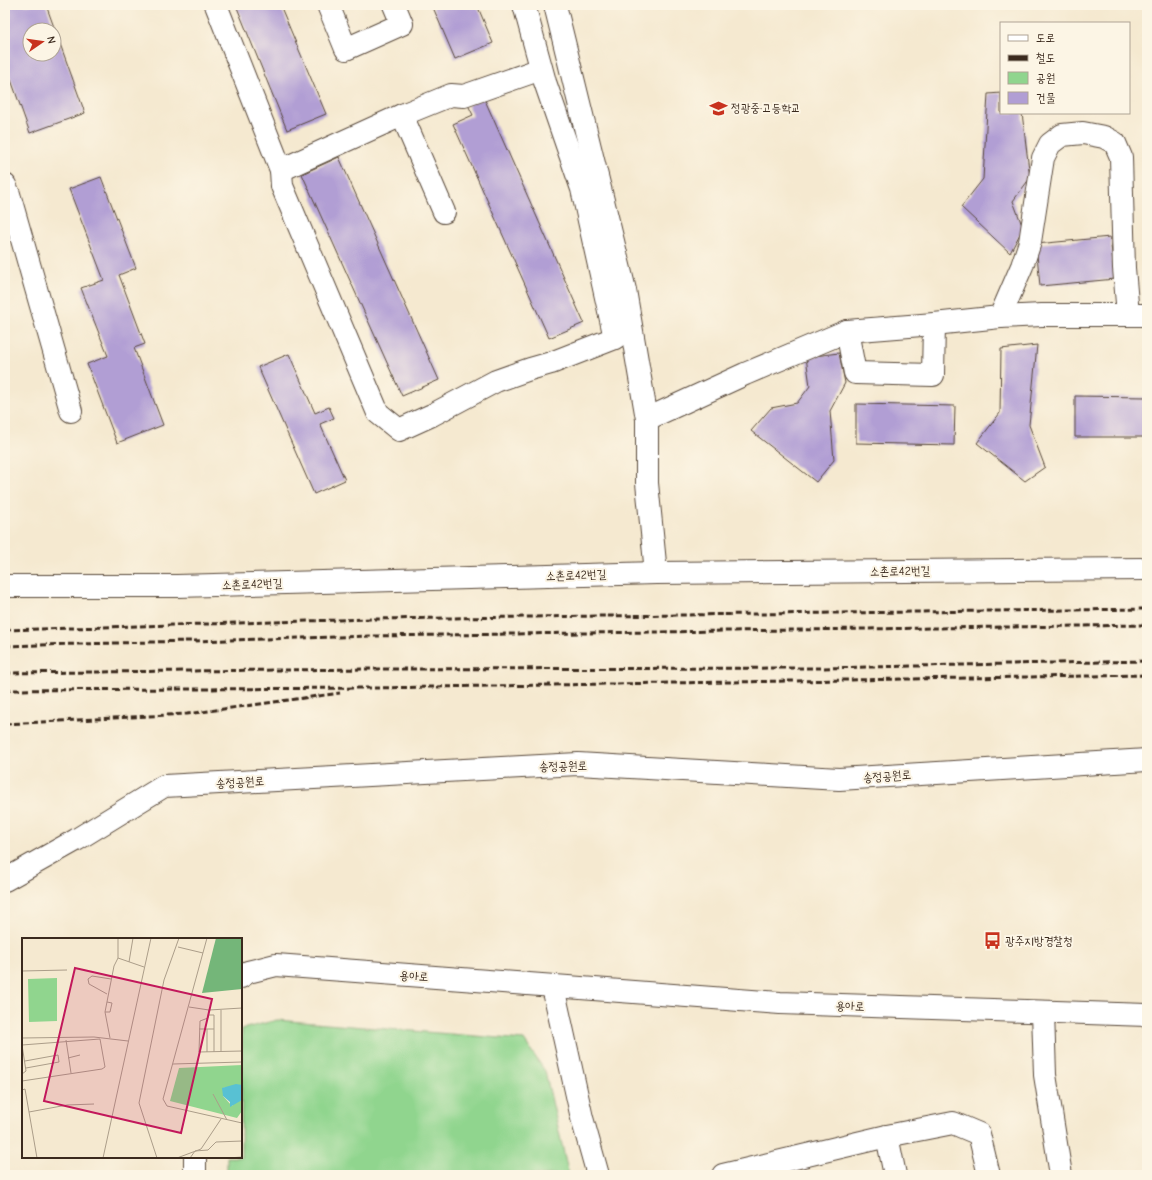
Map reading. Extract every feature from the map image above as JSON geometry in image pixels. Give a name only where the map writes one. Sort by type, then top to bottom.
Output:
[{"type":"street","points":[[216,5],[281,170],[282,186],[378,413],[399,430],[432,415],[496,381],[551,363],[615,338],[582,189],[541,69],[524,5]]},
{"type":"street","points":[[328,5],[346,49],[402,24],[394,5]]},
{"type":"street","points":[[555,5],[625,290],[647,419],[647,484],[656,573]]},
{"type":"street","points":[[281,170],[402,115],[451,95],[464,96],[541,69]]},
{"type":"street","points":[[402,115],[444,212]]},
{"type":"street","points":[[647,419],[745,374],[847,331],[1042,314],[1137,315],[1124,268],[1121,157],[1115,143],[1104,137],[1083,133],[1062,135],[1050,144],[1043,158],[1030,242],[1022,266],[1000,317]]},
{"type":"street","points":[[5,185],[9,194],[71,411]]},
{"type":"street","points":[[847,331],[855,373],[933,375],[934,324]]},
{"type":"street","name":"소촌로42번길","points":[[5,586],[177,586],[656,573],[1147,569]]},
{"type":"street","name":"송정공원로","points":[[5,880],[76,840],[164,786],[578,764],[839,779],[1147,760]]},
{"type":"street","name":"용아로","points":[[242,976],[248,972],[276,966],[780,1004],[1147,1015]]},
{"type":"street","points":[[553,987],[582,1118],[598,1175]]},
{"type":"street","points":[[1043,1012],[1045,1075],[1061,1175]]},
{"type":"street","points":[[723,1175],[887,1136],[953,1123],[979,1134],[989,1175]]},
{"type":"street","points":[[887,1136],[895,1175]]},
{"type":"street","points":[[195,1158],[195,1175]]},
{"type":"green space","points":[[277,1020],[524,1040],[545,1071],[569,1175],[227,1175],[227,1158],[242,1158],[242,1029]]},
{"type":"building","points":[[5,5],[46,5],[52,22],[22,22],[22,62],[62,62],[62,49],[85,113],[30,133],[5,63]]},
{"type":"building","points":[[236,5],[280,5],[326,114],[287,130]]},
{"type":"building","points":[[432,5],[477,5],[493,43],[455,59]]},
{"type":"building","points":[[1000,93],[1000,114],[1022,114],[1030,178],[1013,201],[1023,228],[1010,253],[961,207],[983,179],[988,94]]},
{"type":"building","points":[[484,98],[584,323],[549,338],[453,124],[473,115],[468,105]]},
{"type":"building","points":[[339,157],[439,380],[402,396],[302,174]]},
{"type":"building","points":[[101,177],[136,268],[119,275],[145,344],[134,348],[163,425],[117,443],[87,364],[108,356],[81,288],[104,280],[69,189]]},
{"type":"building","points":[[1110,237],[1115,279],[1040,286],[1036,244]]},
{"type":"building","points":[[1037,345],[1029,425],[1045,467],[1025,481],[977,443],[1000,413],[1001,349]]},
{"type":"building","points":[[839,353],[845,383],[830,411],[834,460],[816,482],[751,431],[771,408],[797,403],[810,386],[806,357]]},
{"type":"building","points":[[289,354],[315,413],[329,407],[334,418],[320,424],[345,480],[314,494],[258,367]]},
{"type":"building","points":[[1075,396],[1147,397],[1147,437],[1075,437]]},
{"type":"building","points":[[856,404],[955,406],[954,445],[856,443]]},
{"type":"railway","points":[[5,630],[373,619],[1147,609]]},
{"type":"railway","points":[[5,646],[374,636],[1147,625]]},
{"type":"railway","points":[[5,673],[370,669],[823,668],[1147,661]]},
{"type":"railway","points":[[5,690],[373,688],[1147,675]]},
{"type":"railway","points":[[5,724],[187,714],[340,693]]},
{"type":"place","name":"정광중·고등학교","points":[[718,108]]},
{"type":"place","name":"광주지방경찰청","points":[[992,941]]}]
